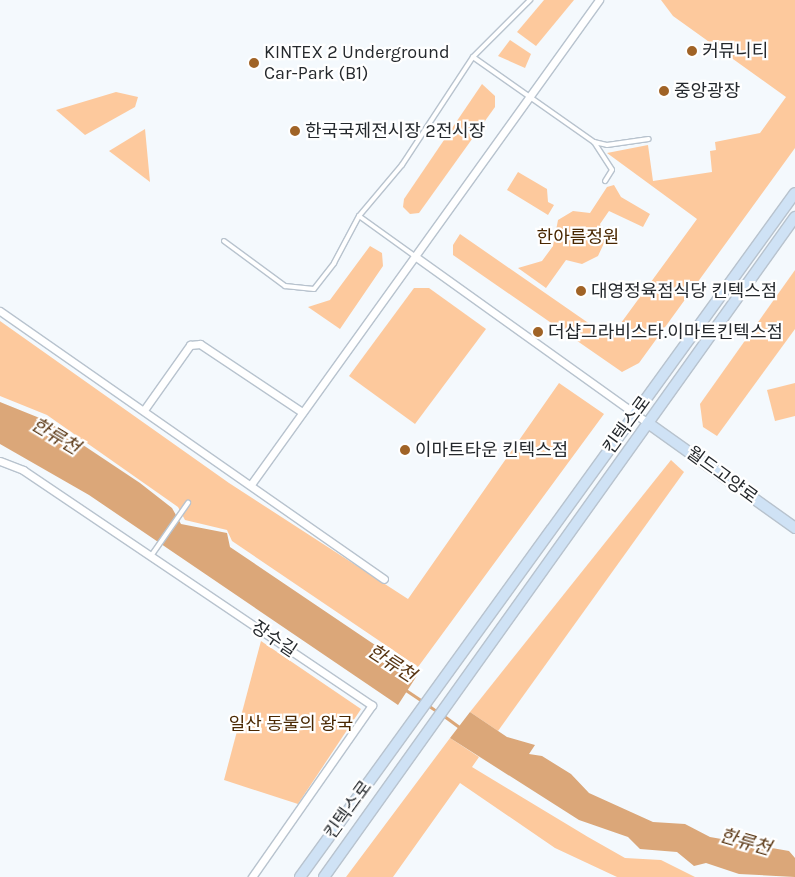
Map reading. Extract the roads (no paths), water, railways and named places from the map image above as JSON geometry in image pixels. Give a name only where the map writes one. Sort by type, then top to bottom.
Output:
[{"type":"main road","name":"킨텍스로","points":[[300,877],[458,656],[795,193]]},
{"type":"main road","name":"킨텍스로","points":[[324,877],[478,664],[795,217]]},
{"type":"main road","name":"월드고양로","points":[[648,423],[795,528]]},
{"type":"street","points":[[252,483],[530,99],[598,0]]},
{"type":"street","points":[[416,256],[648,423]]},
{"type":"street","points":[[0,311],[252,483],[384,579]]},
{"type":"street","points":[[144,410],[190,346],[200,344],[302,412]]},
{"type":"street","name":"장수길","points":[[0,460],[23,470],[372,705],[252,877]]},
{"type":"lane","points":[[224,241],[285,286],[305,291],[314,289],[334,263],[359,216],[407,158],[474,57],[530,0]]},
{"type":"lane","points":[[474,57],[530,99],[594,142],[607,145],[649,139]]},
{"type":"lane","points":[[594,142],[612,170],[605,181]]},
{"type":"lane","points":[[359,216],[416,256]]},
{"type":"lane","points":[[151,556],[188,503]]},
{"type":"water","points":[[0,402],[47,421],[140,483],[172,508],[181,524],[227,533],[230,547],[418,674],[398,705],[89,495],[0,444]]},
{"type":"water","points":[[470,712],[507,737],[535,745],[529,754],[542,756],[571,774],[589,793],[653,822],[685,824],[710,837],[789,851],[795,858],[795,877],[739,874],[706,863],[694,866],[677,852],[640,849],[628,837],[579,820],[450,738]]},
{"type":"waterway","name":"한류천","points":[[406,690],[424,702]]},
{"type":"waterway","name":"한류천","points":[[428,705],[438,712]]},
{"type":"waterway","name":"한류천","points":[[443,715],[461,728]]},
{"type":"place","name":"커뮤니티","points":[[692,51]]},
{"type":"place","name":"KINTEX 2 Underground Car-Park (B1)","points":[[254,63]]},
{"type":"place","name":"중앙광장","points":[[664,91]]},
{"type":"place","name":"한국국제전시장 2전시장","points":[[295,131]]},
{"type":"place","name":"대영정육점식당 킨텍스점","points":[[581,291]]},
{"type":"place","name":"더샵그라비스타.이마트킨텍스점","points":[[538,332]]},
{"type":"place","name":"이마트타운 킨텍스점","points":[[405,450]]},
{"type":"park label","name":"한아름정원","points":[[578,237]]},
{"type":"park label","name":"일산 동물의 왕국","points":[[291,724]]}]
